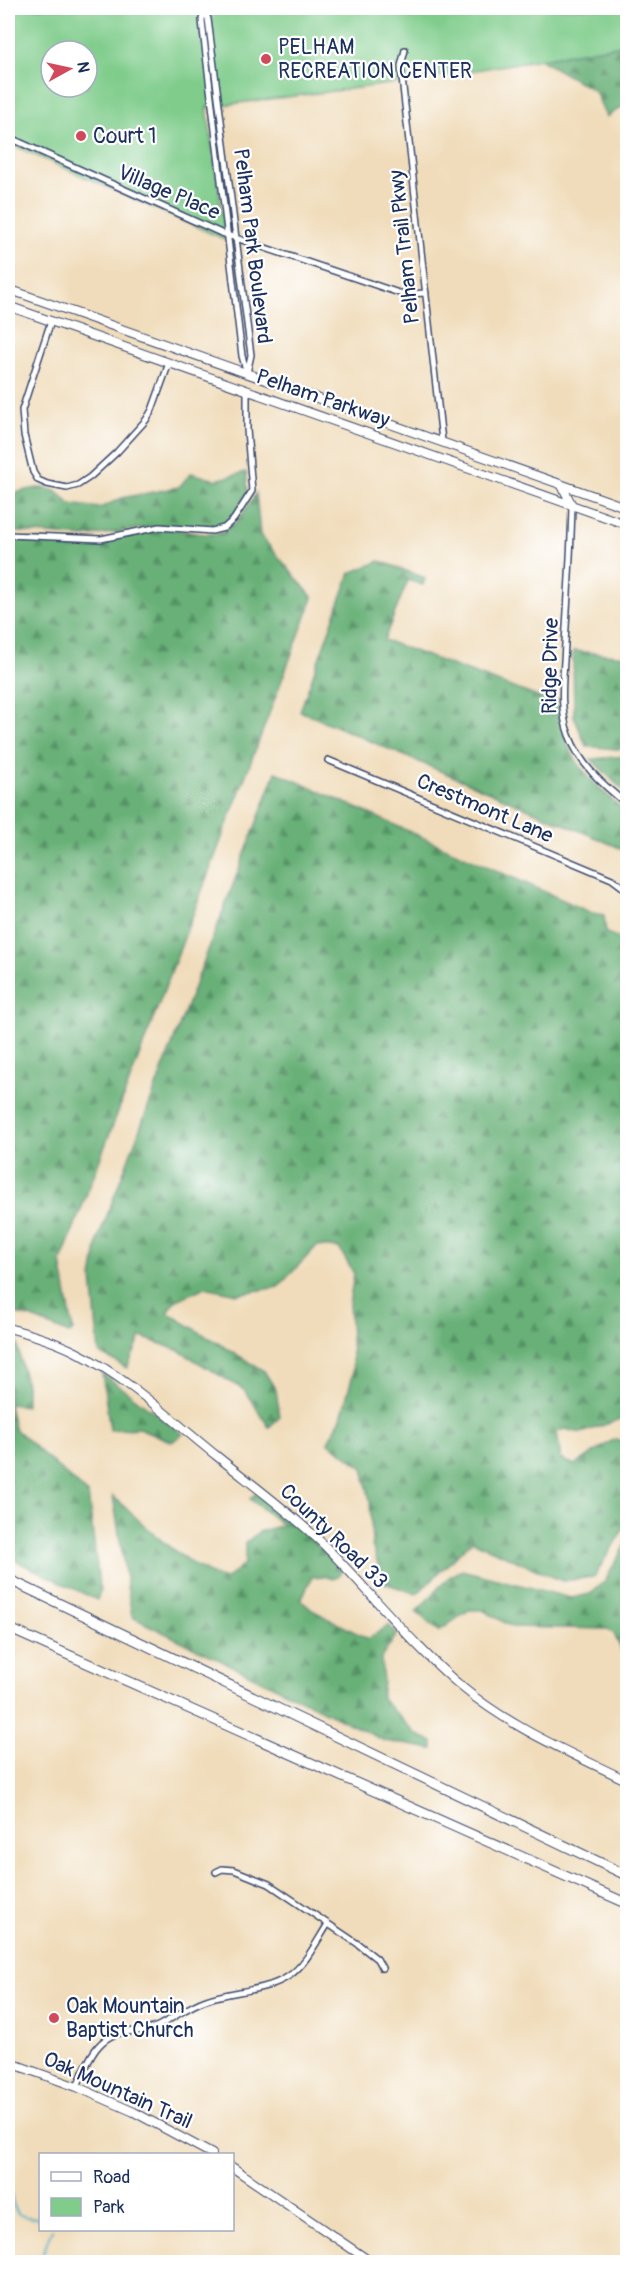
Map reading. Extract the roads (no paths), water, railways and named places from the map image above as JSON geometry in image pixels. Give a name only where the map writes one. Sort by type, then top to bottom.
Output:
[{"type":"highway","points":[[8,1579],[627,1876]]},
{"type":"highway","points":[[8,1628],[627,1904]]},
{"type":"main road","name":"Pelham Parkway","points":[[8,289],[627,507]]},
{"type":"main road","name":"Pelham Parkway","points":[[8,306],[624,524]]},
{"type":"main road","points":[[51,321],[56,306]]},
{"type":"main road","points":[[169,363],[181,350]]},
{"type":"main road","points":[[247,373],[247,390]]},
{"type":"main road","points":[[440,459],[442,441]]},
{"type":"main road","points":[[561,484],[572,505]]},
{"type":"main road","points":[[624,524],[627,507]]},
{"type":"street","name":"Pelham Park Boulevard","points":[[204,8],[203,30],[242,356],[247,373]]},
{"type":"street","name":"Pelham Park Boulevard","points":[[204,8],[208,19],[251,355],[247,373]]},
{"type":"street","name":"Pelham Trail Pkwy","points":[[405,50],[401,66],[402,78],[442,441]]},
{"type":"street","name":"Village Place","points":[[8,137],[93,177],[228,235],[399,293],[426,293]]},
{"type":"street","points":[[51,321],[22,410],[24,435],[33,472],[38,480],[46,483],[67,488],[78,485],[117,452],[152,410],[169,363]]},
{"type":"street","points":[[8,534],[101,539],[159,528],[212,531],[224,528],[234,519],[252,490],[247,430],[247,390]]},
{"type":"street","name":"Ridge Drive","points":[[572,505],[563,686],[565,719],[572,743],[590,770],[627,805]]},
{"type":"street","name":"Crestmont Lane","points":[[328,760],[612,879],[627,891]]},
{"type":"street","name":"County Road 33","points":[[8,1328],[64,1346],[116,1377],[298,1521],[344,1566],[423,1652],[464,1689],[490,1708],[543,1739],[627,1781]]},
{"type":"street","points":[[216,1872],[222,1869],[234,1870],[261,1879],[370,1953],[382,1968]]},
{"type":"street","points":[[77,2087],[92,2054],[106,2038],[158,2026],[185,2009],[206,2000],[282,1980],[297,1969],[328,1924]]},
{"type":"street","name":"Oak Mountain Trail","points":[[8,2062],[77,2087],[155,2122],[211,2153]]},
{"type":"street","points":[[234,2168],[371,2262]]},
{"type":"waterway","points":[[8,2185],[14,2206],[19,2214],[39,2218]]},
{"type":"waterway","points":[[49,2262],[44,2259],[43,2252],[52,2231]]},
{"type":"waterway","points":[[62,2262],[69,2259],[117,2258],[122,2262]]},
{"type":"place","name":"PELHAM RECREATION CENTER","points":[[266,59]]},
{"type":"place","name":"Court 1","points":[[81,136]]},
{"type":"place","name":"Oak Mountain Baptist Church","points":[[54,2018]]}]
